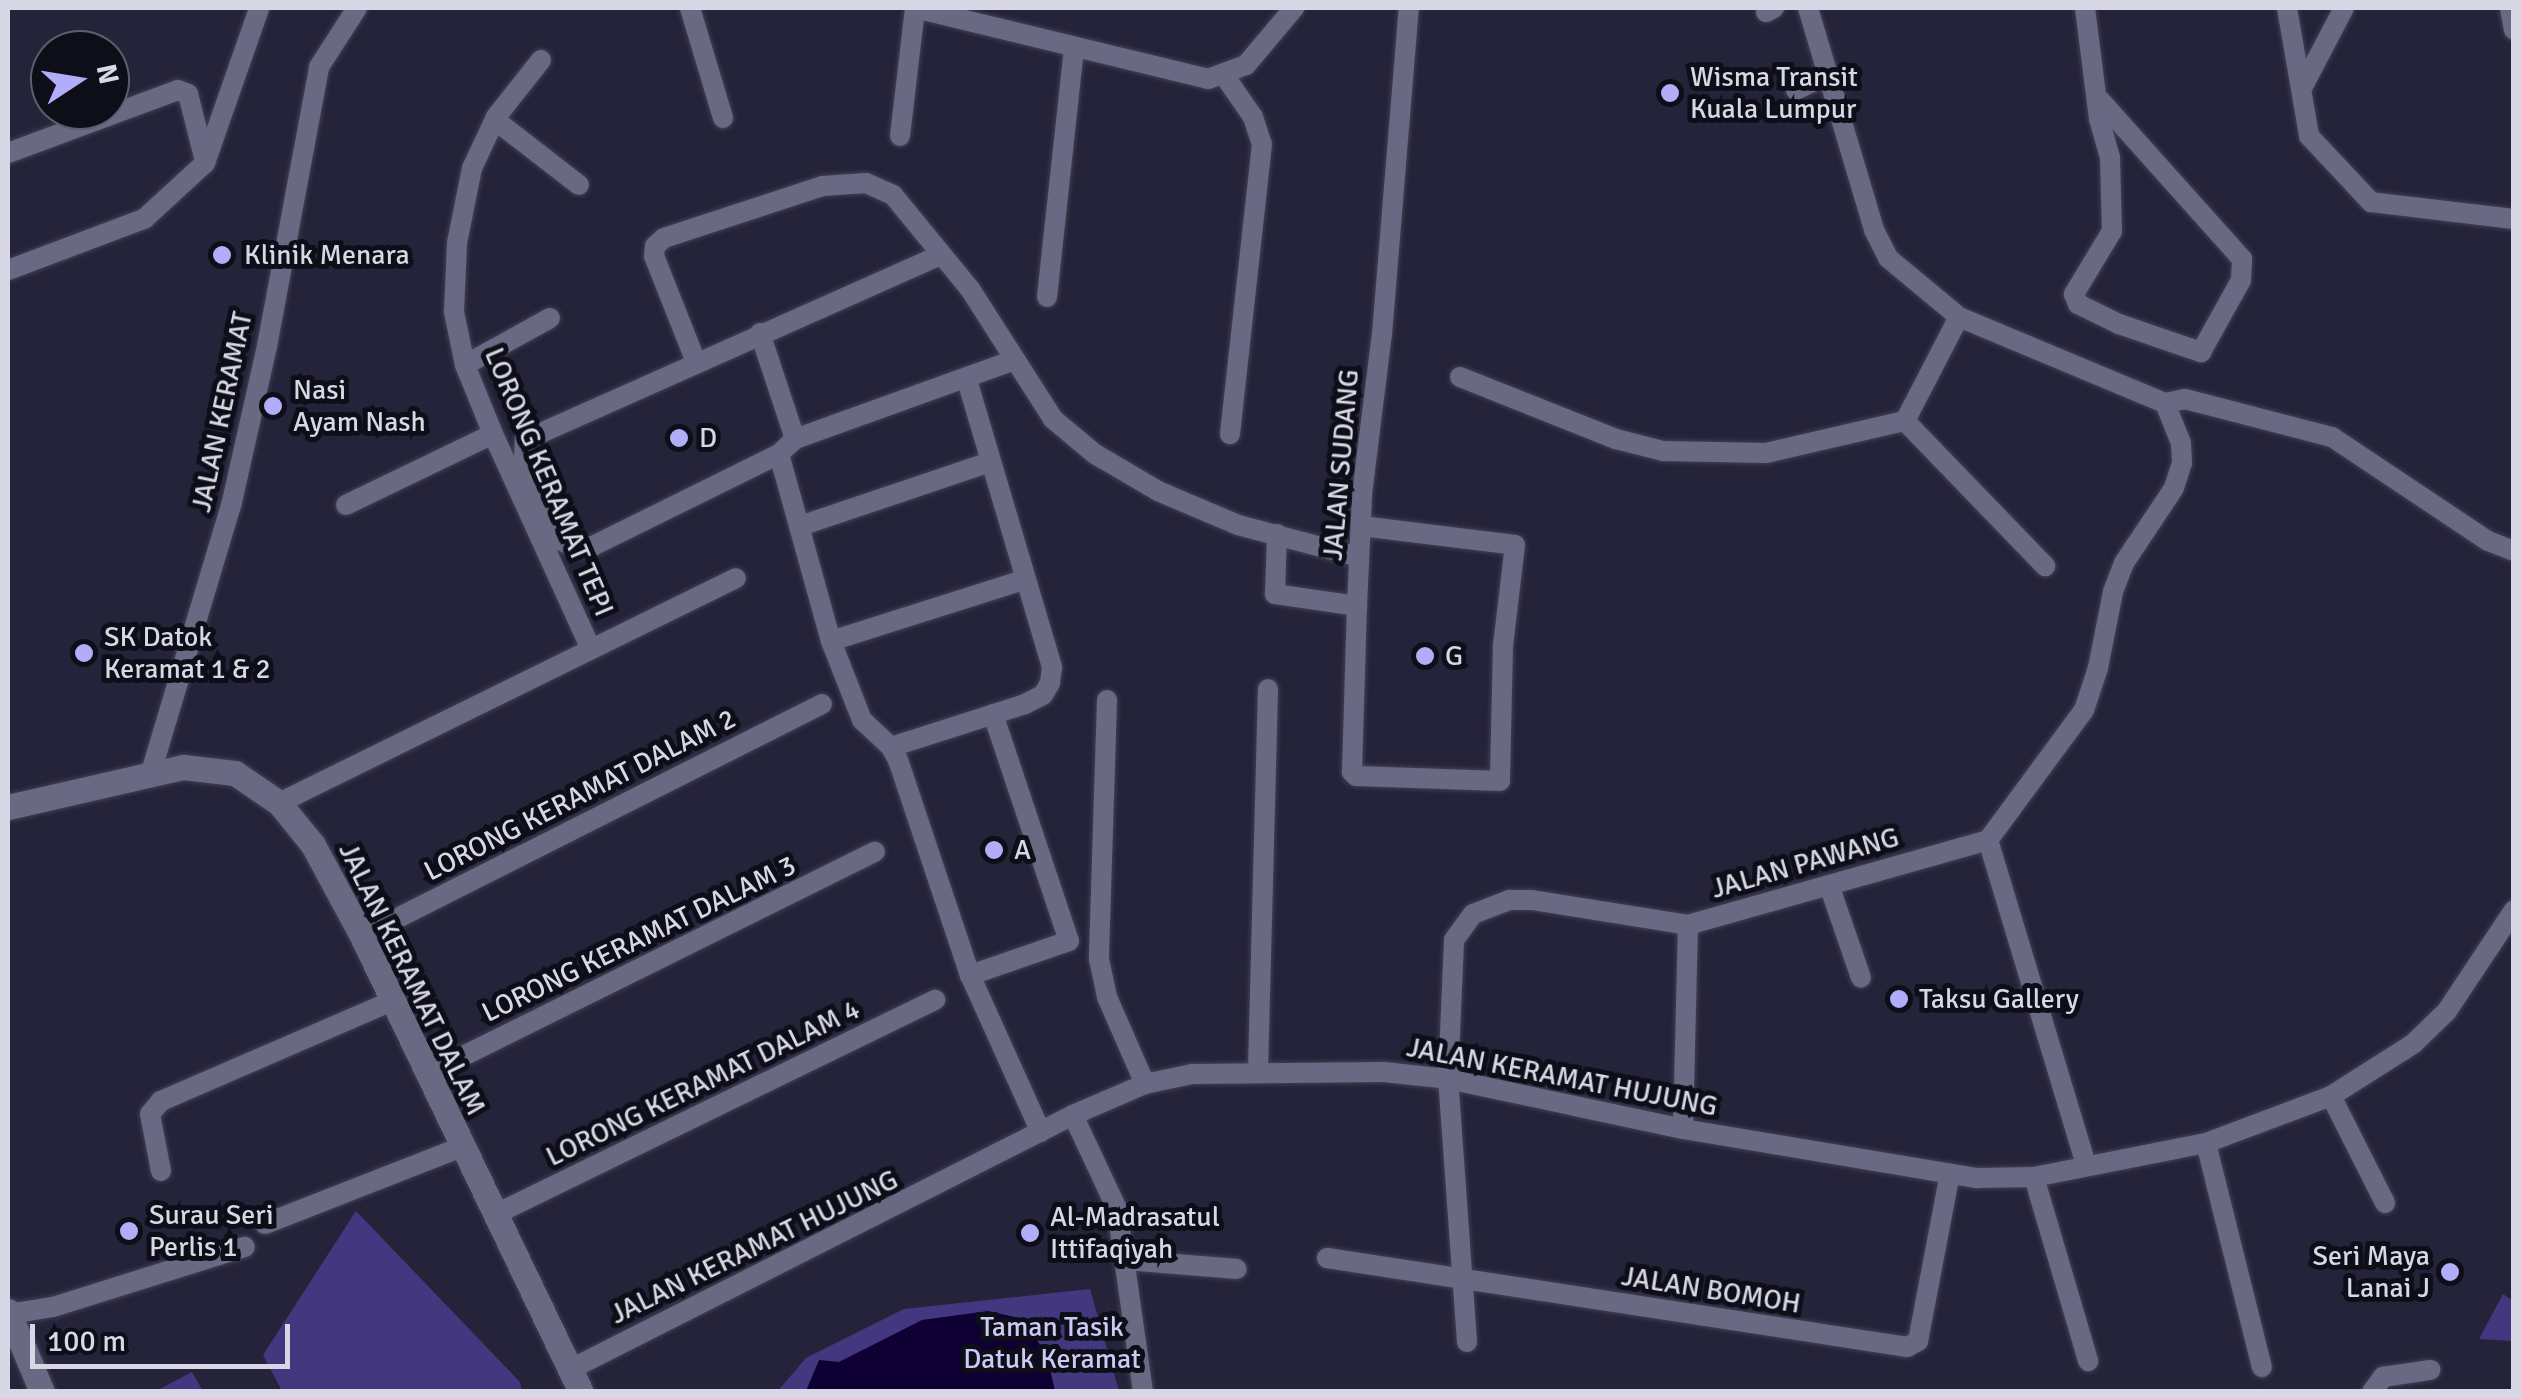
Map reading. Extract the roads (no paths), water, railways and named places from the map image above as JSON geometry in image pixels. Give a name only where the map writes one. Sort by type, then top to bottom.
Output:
[{"type":"street","name":"JALAN KERAMAT","points":[[151,772],[231,506],[267,346],[318,67],[356,8]]},
{"type":"street","points":[[690,8],[723,118]]},
{"type":"street","points":[[900,136],[915,8],[1208,79],[1246,65],[1294,8]]},
{"type":"street","name":"JALAN SUDANG","points":[[1361,526],[1515,545],[1503,644],[1502,775],[1498,782],[1355,776],[1361,526],[1409,8]]},
{"type":"street","points":[[1808,8],[1874,230],[1888,258],[1959,317],[2165,403],[2185,399],[2332,438],[2477,534],[2514,552]]},
{"type":"street","points":[[2086,8],[2100,100],[2098,119],[2110,157],[2112,231],[2074,294],[2078,304],[2119,324],[2201,352],[2241,280],[2242,258],[2100,100]]},
{"type":"street","points":[[2287,8],[2304,86],[2309,136],[2371,202],[2514,219]]},
{"type":"street","points":[[2304,86],[2344,8]]},
{"type":"street","points":[[2510,8],[2514,30]]},
{"type":"street","points":[[8,270],[144,219],[205,163],[259,9]]},
{"type":"street","points":[[1046,298],[1074,47]]},
{"type":"street","name":"LORONG KERAMAT TEPI","points":[[541,60],[495,120],[472,168],[457,243],[454,312],[464,365],[590,647]]},
{"type":"street","points":[[1796,90],[1830,74]]},
{"type":"street","points":[[1224,75],[1240,93],[1262,144],[1230,434]]},
{"type":"street","points":[[8,153],[178,90],[188,94],[205,163]]},
{"type":"street","points":[[495,120],[579,185]]},
{"type":"street","points":[[696,362],[654,256],[655,246],[664,238],[824,186],[866,184],[893,195],[970,288],[1012,361],[1053,419],[1095,454],[1158,491],[1238,525],[1359,557]]},
{"type":"street","points":[[942,255],[525,440],[524,457],[555,538],[578,548],[593,546],[780,454],[795,438],[1012,361]]},
{"type":"street","points":[[1460,378],[1580,427],[1663,450],[1766,453],[1905,421],[1959,317]]},
{"type":"street","points":[[464,365],[550,318]]},
{"type":"street","points":[[760,333],[795,438]]},
{"type":"street","points":[[891,747],[1043,694],[1050,683],[1052,667],[1023,580],[966,377]]},
{"type":"street","points":[[2086,1164],[1988,840],[2084,710],[2118,577],[2174,488],[2182,463],[2180,443],[2165,403]]},
{"type":"street","points":[[1905,421],[2045,566]]},
{"type":"street","points":[[346,505],[493,434]]},
{"type":"street","points":[[780,454],[831,641],[862,720],[891,747],[970,975],[1041,1132]]},
{"type":"street","points":[[800,526],[990,462]]},
{"type":"street","points":[[1277,534],[1276,594],[1358,606]]},
{"type":"street","points":[[279,804],[736,578]]},
{"type":"street","points":[[831,641],[1023,580]]},
{"type":"street","points":[[1258,1070],[1268,690]]},
{"type":"street","points":[[1107,700],[1099,959],[1107,997],[1145,1084]]},
{"type":"street","name":"LORONG KERAMAT DALAM 2","points":[[362,936],[822,704]]},
{"type":"street","points":[[970,975],[1069,941],[993,714]]},
{"type":"street","name":"JALAN KERAMAT DALAM","points":[[8,807],[183,767],[235,774],[279,804],[313,846],[362,936],[576,1380]]},
{"type":"street","name":"JALAN PAWANG","points":[[1467,1342],[1448,1079],[1454,940],[1473,914],[1510,900],[1532,900],[1688,925],[1988,840]]},
{"type":"street","name":"LORONG KERAMAT DALAM 3","points":[[427,1074],[875,852]]},
{"type":"street","points":[[1829,885],[1861,978]]},
{"type":"street","name":"JALAN KERAMAT HUJUNG","points":[[576,1380],[1073,1115],[1145,1084],[1192,1074],[1258,1070],[1384,1072],[1448,1079],[1683,1128],[1950,1174],[2034,1176],[2206,1143],[2331,1096],[2384,1065],[2448,1011],[2514,910]]},
{"type":"street","points":[[1683,1128],[1688,925]]},
{"type":"street","points":[[161,1171],[150,1114],[161,1102],[392,1000]]},
{"type":"street","name":"LORONG KERAMAT DALAM 4","points":[[494,1215],[935,1000]]},
{"type":"street","points":[[2331,1096],[2386,1202]]},
{"type":"street","points":[[1073,1115],[1111,1192],[1128,1260],[1143,1392]]},
{"type":"street","points":[[2206,1143],[2262,1367]]},
{"type":"street","points":[[265,1224],[462,1147]]},
{"type":"street","name":"JALAN BOMOH","points":[[1327,1258],[1907,1347],[1918,1341],[1950,1174]]},
{"type":"street","points":[[2034,1176],[2088,1362]]},
{"type":"street","points":[[42,1392],[8,1313],[53,1307],[245,1247]]},
{"type":"street","points":[[1128,1260],[1238,1269]]},
{"type":"street","points":[[2372,1392],[2383,1376],[2430,1370]]},
{"type":"place","name":"Wisma Transit Kuala Lumpur","points":[[1670,93]]},
{"type":"place","name":"Klinik Menara","points":[[222,255]]},
{"type":"place","name":"Nasi Ayam Nash","points":[[273,406]]},
{"type":"place","name":"D","points":[[679,438]]},
{"type":"place","name":"SK Datok Keramat 1 & 2","points":[[84,653]]},
{"type":"place","name":"G","points":[[1425,656]]},
{"type":"place","name":"A","points":[[994,850]]},
{"type":"place","name":"Taksu Gallery","points":[[1899,999]]},
{"type":"place","name":"Surau Seri Perlis 1","points":[[129,1231]]},
{"type":"place","name":"Al-Madrasatul Ittifaqiyah","points":[[1030,1233]]},
{"type":"place","name":"Seri Maya Lanai J","points":[[2450,1272]]},
{"type":"park label","name":"Taman Tasik Datuk Keramat","points":[[1052,1343]]}]
